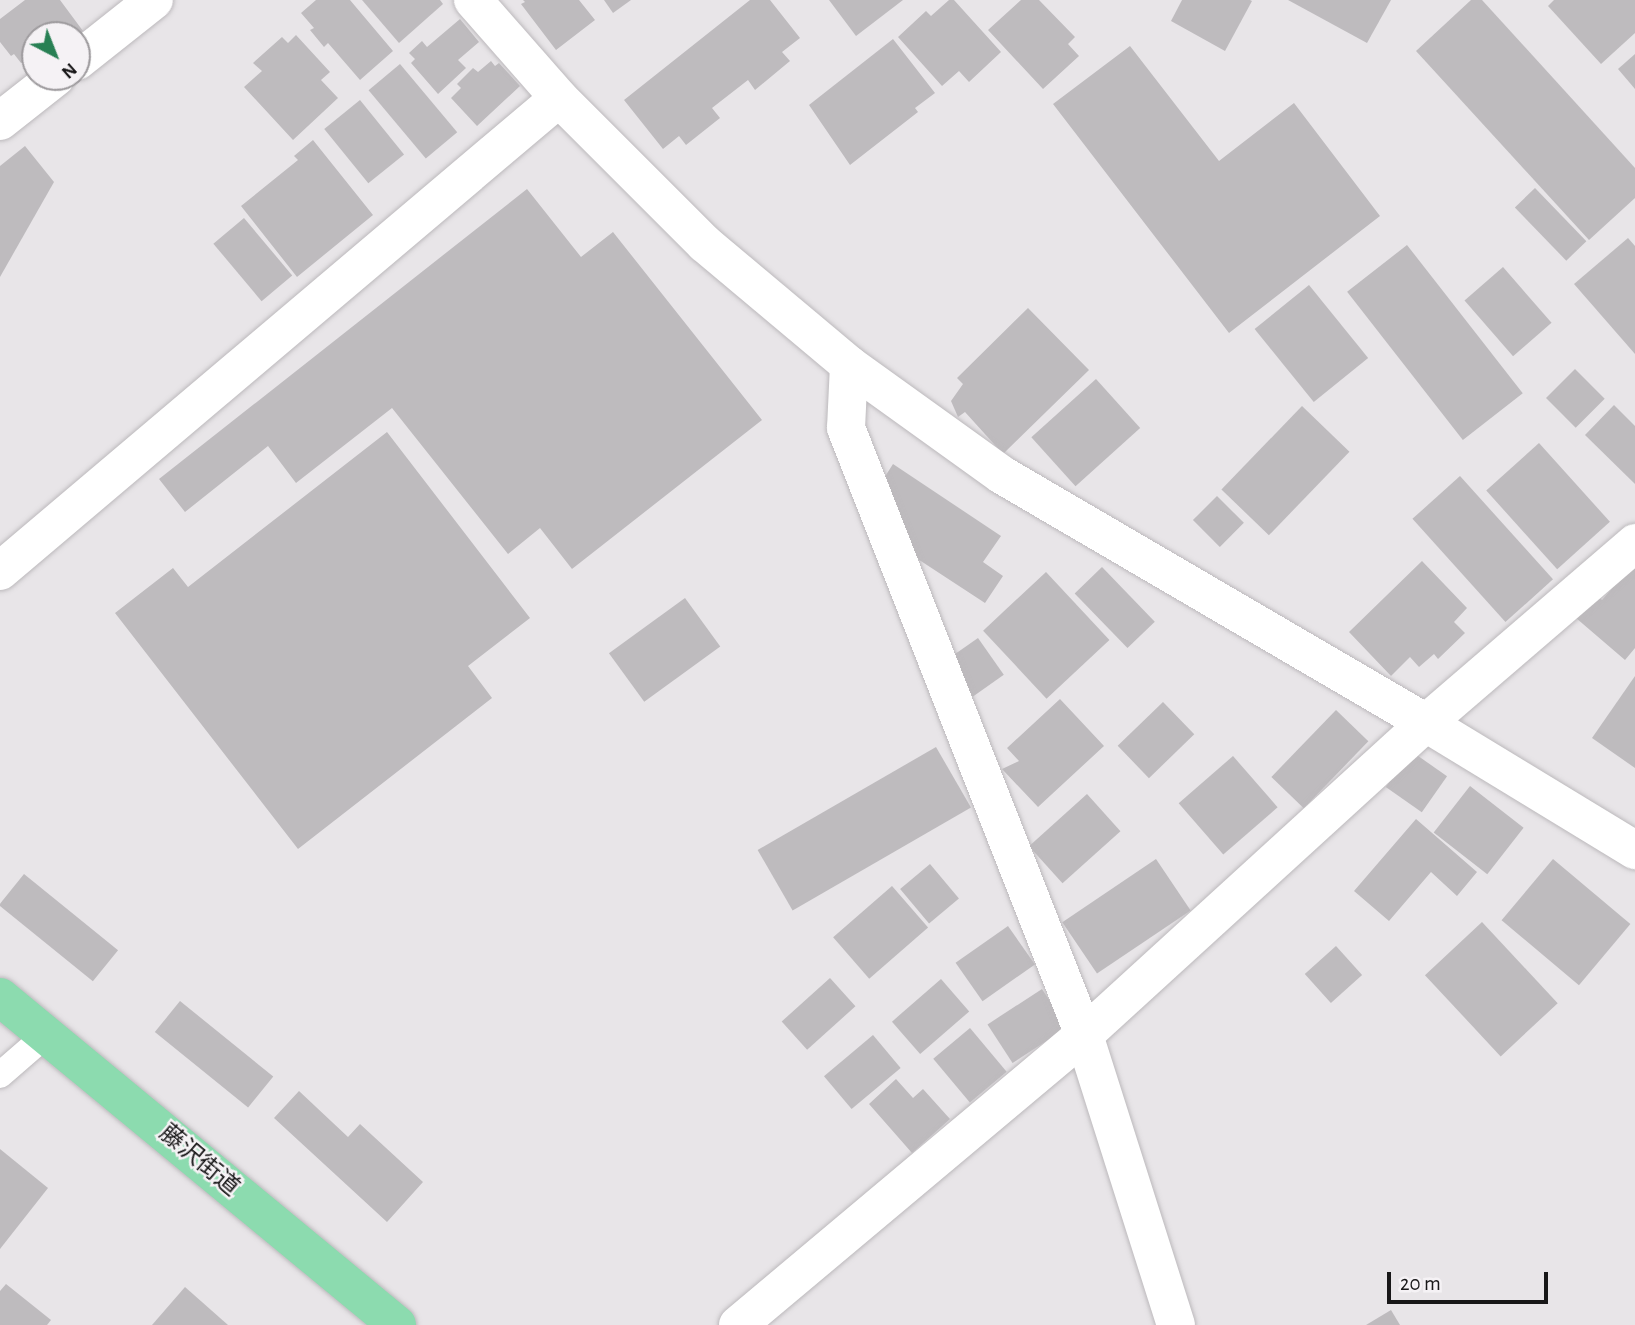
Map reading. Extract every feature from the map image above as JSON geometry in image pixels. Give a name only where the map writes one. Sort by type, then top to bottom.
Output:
[{"type":"highway","name":"藤沢街道","points":[[0,997],[397,1325]]},
{"type":"street","points":[[91,50],[154,0]]},
{"type":"street","points":[[473,0],[559,98],[705,244],[849,365],[1002,475],[1426,723],[1635,850]]},
{"type":"street","points":[[0,121],[38,91]]},
{"type":"street","points":[[0,571],[559,98]]},
{"type":"street","points":[[849,365],[846,428],[1084,1035],[1176,1325]]},
{"type":"street","points":[[738,1325],[1084,1035],[1426,723],[1635,543]]},
{"type":"lane","points":[[0,1075],[46,1035]]},
{"type":"building","points":[[25,0],[60,0],[76,21],[21,21],[21,63],[14,54],[11,56],[0,42],[0,19]]},
{"type":"building","points":[[316,0],[350,0],[393,51],[360,80],[328,43],[324,47],[310,30],[314,28],[301,13]]},
{"type":"building","points":[[362,0],[440,0],[443,4],[399,43]]},
{"type":"building","points":[[523,0],[579,0],[595,20],[556,50],[521,4],[525,2]]},
{"type":"building","points":[[604,0],[631,0],[613,13]]},
{"type":"building","points":[[750,0],[770,0],[800,38],[782,52],[790,61],[755,90],[748,80],[712,108],[720,118],[686,145],[679,136],[663,149],[624,100]]},
{"type":"building","points":[[829,0],[903,0],[856,36]]},
{"type":"building","points":[[949,0],[954,0],[1001,52],[969,82],[959,71],[942,86],[898,37],[926,11],[931,16]]},
{"type":"building","points":[[1021,0],[1039,0],[1075,37],[1068,44],[1079,56],[1043,89],[988,30]]},
{"type":"building","points":[[1182,0],[1252,1],[1225,51],[1171,21]]},
{"type":"building","points":[[1288,0],[1391,0],[1367,43]]},
{"type":"building","points":[[1471,0],[1482,0],[1635,168],[1635,198],[1589,240],[1416,51]]},
{"type":"building","points":[[1554,0],[1635,0],[1635,33],[1601,64],[1548,6]]},
{"type":"building","points":[[460,19],[479,42],[458,60],[466,68],[438,94],[411,63],[415,59],[409,53],[422,41],[427,47]]},
{"type":"building","points":[[296,35],[330,72],[321,80],[338,98],[293,140],[244,87],[262,71],[253,63],[282,37],[288,43]]},
{"type":"building","points":[[893,39],[935,93],[915,108],[918,112],[850,165],[809,105]]},
{"type":"building","points":[[1130,46],[1219,161],[1294,103],[1380,216],[1229,333],[1053,104]]},
{"type":"building","points":[[1635,54],[1635,89],[1618,69]]},
{"type":"building","points":[[491,61],[495,66],[499,63],[520,86],[477,126],[451,98],[461,88],[457,84],[473,68],[478,72]]},
{"type":"building","points":[[400,64],[457,132],[426,159],[369,90]]},
{"type":"building","points":[[360,100],[404,154],[368,183],[324,129]]},
{"type":"building","points":[[313,140],[373,215],[297,277],[241,206],[298,160],[294,156]]},
{"type":"building","points":[[25,146],[54,182],[0,277],[0,166]]},
{"type":"building","points":[[1535,188],[1586,241],[1566,261],[1515,207]]},
{"type":"building","points":[[527,189],[581,257],[613,232],[762,420],[572,569],[540,528],[508,554],[392,408],[296,483],[268,446],[185,512],[159,479]]},
{"type":"building","points":[[244,218],[292,275],[262,301],[213,244]]},
{"type":"building","points":[[1628,238],[1635,246],[1635,354],[1574,284]]},
{"type":"building","points":[[1407,245],[1523,393],[1463,440],[1347,292]]},
{"type":"building","points":[[1503,267],[1552,323],[1513,356],[1465,300]]},
{"type":"building","points":[[1309,285],[1368,358],[1314,402],[1255,329]]},
{"type":"building","points":[[1028,308],[1089,370],[1003,454],[965,412],[958,417],[951,401],[963,384],[957,378]]},
{"type":"building","points":[[1575,369],[1605,399],[1576,428],[1546,398]]},
{"type":"building","points":[[1096,379],[1140,428],[1076,486],[1031,437]]},
{"type":"building","points":[[1614,405],[1635,426],[1635,484],[1585,435]]},
{"type":"building","points":[[1302,406],[1349,452],[1269,535],[1221,489]]},
{"type":"building","points":[[387,432],[530,618],[468,666],[492,698],[298,849],[115,613],[173,568],[188,587]]},
{"type":"building","points":[[1539,443],[1610,522],[1557,569],[1486,491]]},
{"type":"building","points":[[893,464],[1001,536],[983,562],[1003,576],[985,603],[904,550],[879,486]]},
{"type":"building","points":[[1460,476],[1553,579],[1505,622],[1412,519]]},
{"type":"building","points":[[1217,496],[1244,523],[1220,547],[1193,520]]},
{"type":"building","points":[[1422,561],[1467,608],[1454,622],[1465,633],[1438,659],[1434,654],[1419,667],[1410,657],[1391,676],[1349,632]]},
{"type":"building","points":[[1635,562],[1635,648],[1625,660],[1576,618],[1596,594],[1602,600]]},
{"type":"building","points":[[1102,567],[1155,622],[1127,648],[1075,593]]},
{"type":"building","points":[[1046,572],[1109,640],[1047,699],[983,631]]},
{"type":"building","points":[[685,598],[720,647],[644,702],[609,653]]},
{"type":"building","points":[[978,638],[1004,675],[973,697],[947,660]]},
{"type":"building","points":[[1635,676],[1635,768],[1592,738]]},
{"type":"building","points":[[1060,699],[1104,746],[1038,807],[1002,769],[1019,761],[1007,748]]},
{"type":"building","points":[[1163,702],[1194,734],[1149,778],[1118,746]]},
{"type":"building","points":[[1336,710],[1368,741],[1304,808],[1271,777]]},
{"type":"building","points":[[936,747],[971,808],[793,911],[758,850]]},
{"type":"building","points":[[1411,751],[1447,776],[1422,812],[1386,787]]},
{"type":"building","points":[[1233,756],[1278,807],[1223,855],[1179,803]]},
{"type":"building","points":[[1470,786],[1524,828],[1487,874],[1434,832]]},
{"type":"building","points":[[1087,794],[1120,831],[1062,883],[1029,846]]},
{"type":"building","points":[[1416,819],[1477,872],[1457,896],[1431,872],[1389,921],[1354,891]]},
{"type":"building","points":[[1156,859],[1191,910],[1097,974],[1062,922]]},
{"type":"building","points":[[1553,859],[1630,924],[1579,985],[1502,920]]},
{"type":"building","points":[[930,864],[959,898],[929,924],[900,889]]},
{"type":"building","points":[[24,874],[118,950],[93,981],[0,906]]},
{"type":"building","points":[[892,886],[928,928],[869,979],[833,937]]},
{"type":"building","points":[[1482,922],[1558,1003],[1501,1056],[1425,975]]},
{"type":"building","points":[[1008,926],[1035,965],[983,1001],[956,963]]},
{"type":"building","points":[[1336,946],[1362,975],[1331,1003],[1305,974]]},
{"type":"building","points":[[830,978],[855,1006],[807,1050],[782,1021]]},
{"type":"building","points":[[941,979],[969,1011],[920,1054],[892,1022]]},
{"type":"building","points":[[1042,989],[1067,1028],[1013,1063],[987,1024]]},
{"type":"building","points":[[180,1001],[273,1077],[248,1108],[155,1032]]},
{"type":"building","points":[[970,1028],[1007,1072],[970,1103],[933,1059]]},
{"type":"building","points":[[873,1035],[901,1068],[852,1109],[824,1076]]},
{"type":"building","points":[[896,1079],[913,1098],[923,1089],[950,1119],[912,1153],[869,1104]]},
{"type":"building","points":[[299,1091],[348,1137],[360,1124],[423,1182],[387,1222],[274,1118]]},
{"type":"building","points":[[0,1149],[48,1188],[0,1249]]},
{"type":"building","points":[[6,1284],[51,1320],[47,1325],[0,1325],[0,1291]]},
{"type":"building","points":[[185,1287],[228,1325],[152,1325]]},
{"type":"building","points":[[1391,1310],[1400,1325],[1366,1325]]}]
